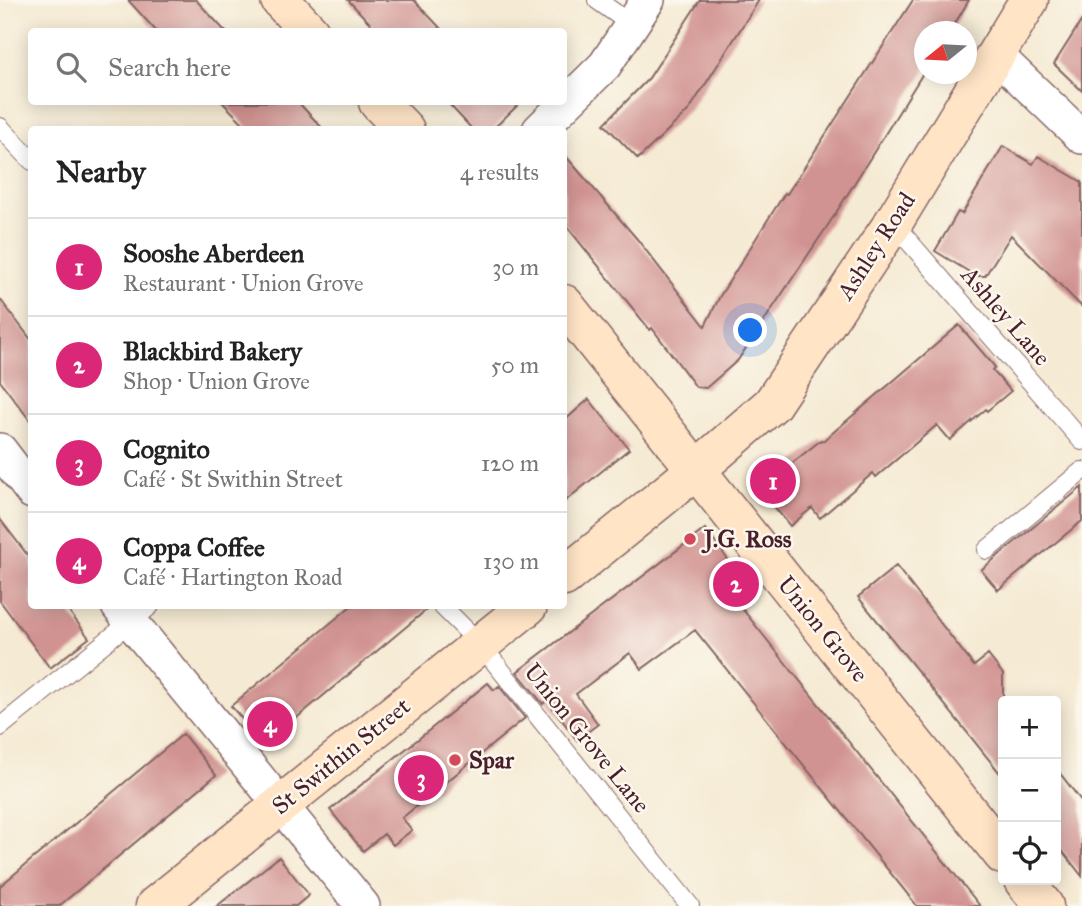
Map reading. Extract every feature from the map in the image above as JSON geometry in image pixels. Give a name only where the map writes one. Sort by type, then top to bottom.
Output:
[{"type":"street","points":[[280,0],[306,28]]},
{"type":"street","name":"Ashley Road","points":[[696,470],[772,404],[893,223],[1029,0]]},
{"type":"street","points":[[567,102],[605,65],[640,13]]},
{"type":"street","points":[[995,54],[1082,137]]},
{"type":"street","points":[[381,105],[401,126]]},
{"type":"street","points":[[543,126],[564,105]]},
{"type":"street","name":"Union Grove","points":[[567,308],[998,849]]},
{"type":"street","points":[[0,450],[28,487]]},
{"type":"street","points":[[567,575],[696,470]]},
{"type":"street","name":"St Swithin Street","points":[[155,906],[524,609]]},
{"type":"street","points":[[133,611],[280,805],[363,906]]},
{"type":"street","points":[[1027,885],[1044,906]]},
{"type":"lane","points":[[597,0],[640,13]]},
{"type":"lane","points":[[0,127],[28,157]]},
{"type":"lane","name":"Ashley Lane","points":[[893,223],[1082,441]]},
{"type":"lane","points":[[987,550],[1082,471]]},
{"type":"lane","name":"Union Grove Lane","points":[[445,609],[480,644],[690,906]]},
{"type":"lane","points":[[0,727],[133,611]]},
{"type":"building","points":[[128,0],[196,0],[222,28],[153,28]]},
{"type":"building","points":[[348,0],[414,0],[440,28],[374,28]]},
{"type":"building","points":[[700,0],[759,0],[689,110],[638,159],[604,124],[649,78]]},
{"type":"building","points":[[913,0],[969,0],[957,21],[914,21],[914,84],[916,84],[834,216],[738,360],[706,388],[696,387],[652,328],[650,330],[567,227],[567,157],[637,239],[705,326],[720,296],[785,193],[787,194]]},
{"type":"building","points":[[1082,20],[1082,91],[1054,64]]},
{"type":"building","points":[[225,105],[301,105],[320,126],[246,126]]},
{"type":"building","points":[[450,105],[518,105],[496,126],[469,126]]},
{"type":"building","points":[[1003,146],[1033,164],[1038,156],[1082,182],[1082,307],[1011,235],[985,276],[976,276],[935,251],[958,212],[962,214]]},
{"type":"building","points":[[0,299],[28,336],[28,418],[0,381]]},
{"type":"building","points":[[959,325],[995,367],[992,370],[1011,391],[950,440],[937,425],[876,477],[873,473],[820,518],[812,508],[790,526],[760,489],[823,441]]},
{"type":"building","points":[[589,399],[629,449],[567,500],[567,418]]},
{"type":"building","points":[[1082,487],[1082,521],[998,590],[981,570]]},
{"type":"building","points":[[0,519],[28,556],[28,609],[67,609],[89,638],[50,668],[0,601]]},
{"type":"building","points":[[705,529],[735,569],[720,581],[980,906],[917,906],[695,630],[642,669],[630,653],[576,694],[598,724],[577,740],[547,700],[543,704],[517,672]]},
{"type":"building","points":[[896,566],[974,666],[988,655],[1003,674],[1003,696],[998,696],[998,771],[858,597]]},
{"type":"building","points":[[347,609],[427,609],[264,745],[231,706]]},
{"type":"building","points":[[488,683],[494,690],[499,686],[525,718],[402,818],[412,830],[393,845],[384,834],[363,851],[330,810]]},
{"type":"building","points":[[183,734],[216,775],[59,906],[0,906],[0,886]]},
{"type":"building","points":[[1061,775],[1082,802],[1082,876],[1061,849]]},
{"type":"building","points":[[279,857],[309,895],[296,906],[217,906]]},
{"type":"place","name":"Sooshe Aberdeen","points":[[773,481]]},
{"type":"place","name":"J.G. Ross","points":[[690,539]]},
{"type":"place","name":"Blackbird Bakery","points":[[736,584]]},
{"type":"place","name":"Coppa Coffee","points":[[270,724]]},
{"type":"place","name":"Spar","points":[[455,760]]},
{"type":"place","name":"Cognito","points":[[421,778]]}]
